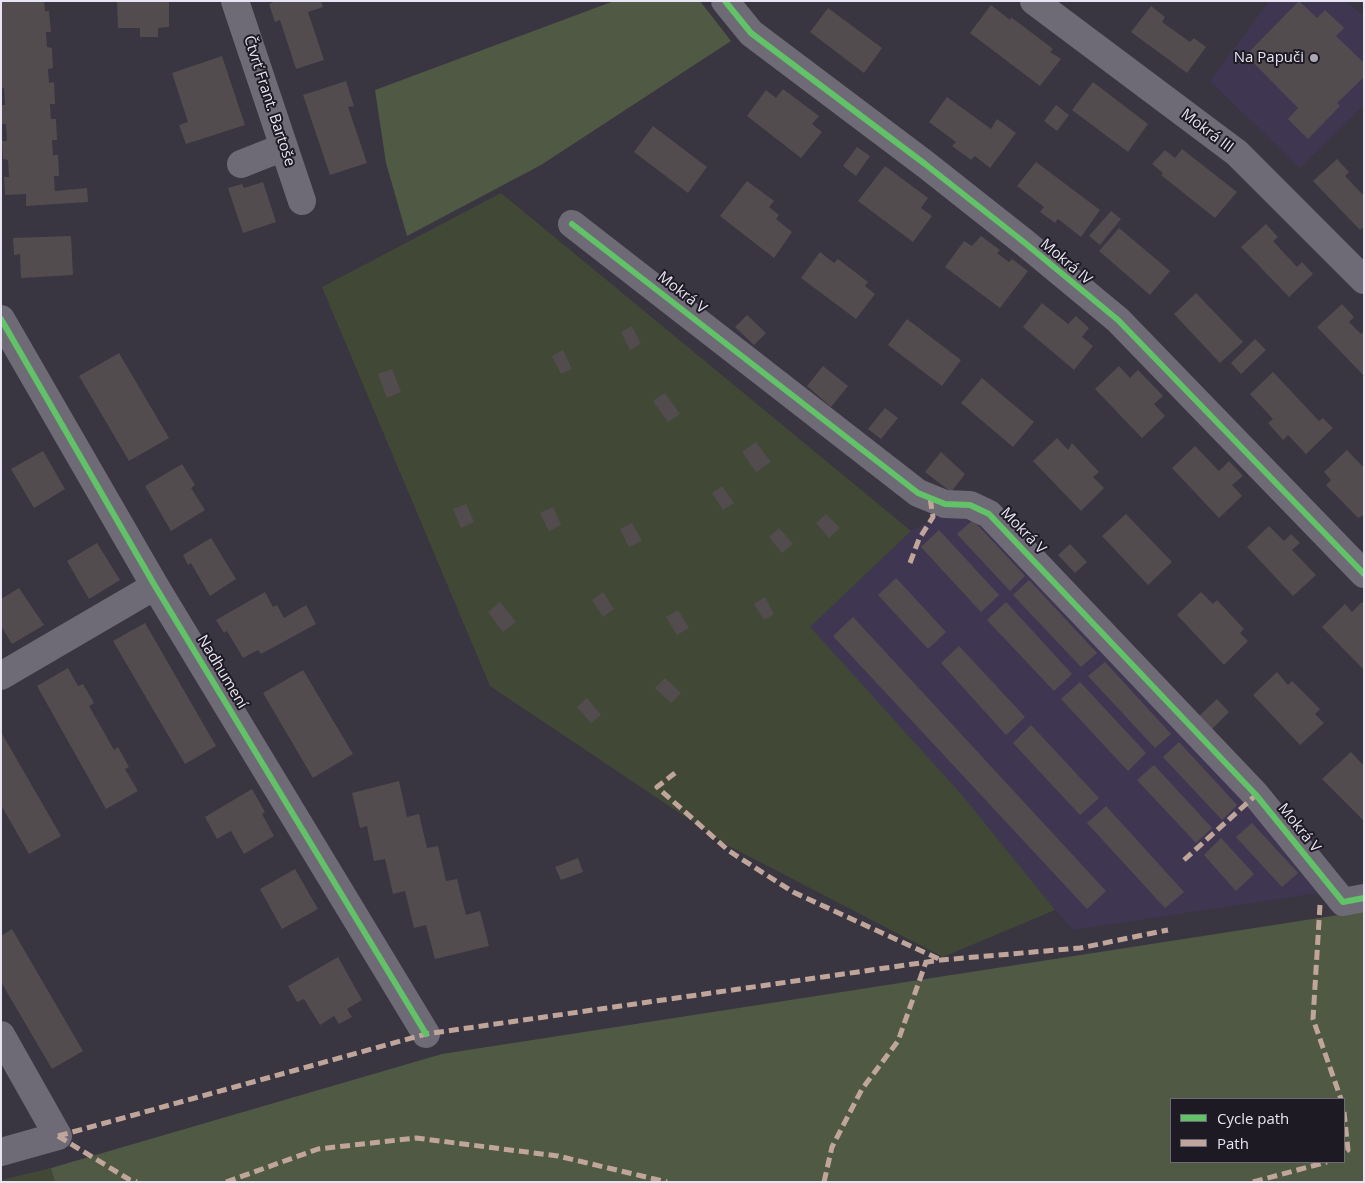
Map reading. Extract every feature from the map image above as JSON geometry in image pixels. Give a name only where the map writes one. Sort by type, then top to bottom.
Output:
[{"type":"street","name":"Čtvrť Frant. Bartoše","points":[[235,1],[302,200]]},
{"type":"street","name":"Mokrá IV","points":[[725,1],[751,33],[948,183],[1118,320],[1364,574]]},
{"type":"street","name":"Mokrá III","points":[[1034,1],[1237,153],[1364,280]]},
{"type":"street","points":[[241,164],[284,147]]},
{"type":"street","name":"Mokrá V","points":[[572,224],[918,493],[945,504],[970,506],[990,514],[1354,900]]},
{"type":"street","name":"Nadhumení","points":[[1,319],[155,586],[426,1034]]},
{"type":"street","points":[[1,676],[155,586]]},
{"type":"street","points":[[1,1034],[58,1136],[1,1152]]},
{"type":"shaded area","points":[[1269,1],[1345,1],[1364,16],[1364,105],[1300,168],[1210,81]]},
{"type":"shaded area","points":[[981,493],[1351,888],[1073,930],[810,627],[911,531]]},
{"type":"green space","points":[[614,1],[700,1],[731,41],[541,165],[407,236],[386,163],[375,90]]},
{"type":"green space","points":[[501,193],[911,531],[810,627],[961,794],[1055,910],[943,957],[729,846],[490,686],[322,287]]},
{"type":"green space","points":[[1364,911],[1364,1182],[55,1182],[51,1168],[442,1054]]},
{"type":"green space","points":[[51,1168],[55,1182],[1,1182],[1,1180]]},
{"type":"building","points":[[1,1],[44,1],[45,11],[49,11],[51,32],[46,32],[47,47],[52,48],[53,68],[48,69],[49,83],[54,82],[55,104],[50,104],[51,119],[56,119],[57,140],[52,140],[53,155],[58,155],[59,176],[54,176],[55,191],[87,188],[88,202],[26,206],[26,194],[5,195],[4,177],[9,177],[8,160],[3,159],[2,141],[7,141],[6,124],[1,124],[1,105],[5,105],[4,88],[1,88]]},
{"type":"building","points":[[117,1],[169,1],[169,27],[158,28],[158,37],[140,37],[140,28],[118,28]]},
{"type":"building","points":[[276,1],[321,1],[323,7],[308,12],[324,60],[296,69],[280,20],[275,22],[269,4]]},
{"type":"building","points":[[1299,1],[1317,18],[1325,10],[1344,28],[1336,36],[1364,63],[1364,77],[1337,103],[1340,106],[1308,139],[1288,119],[1298,108],[1246,55]]},
{"type":"building","points":[[991,5],[1010,20],[1011,17],[1053,49],[1050,52],[1061,59],[1040,86],[970,33]]},
{"type":"building","points":[[1151,6],[1165,17],[1162,22],[1190,42],[1194,38],[1206,47],[1187,73],[1131,32]]},
{"type":"building","points":[[828,8],[882,48],[864,73],[810,32]]},
{"type":"building","points":[[222,56],[245,125],[186,144],[179,125],[188,122],[172,73]]},
{"type":"building","points":[[346,81],[354,106],[348,107],[367,163],[330,175],[303,95]]},
{"type":"building","points":[[1093,82],[1148,124],[1128,152],[1072,110]]},
{"type":"building","points":[[783,89],[819,116],[812,124],[822,132],[801,158],[747,116],[766,90],[776,98]]},
{"type":"building","points":[[947,97],[991,129],[997,119],[1016,133],[990,168],[975,156],[971,160],[952,146],[956,142],[929,122]]},
{"type":"building","points":[[1056,105],[1069,115],[1057,131],[1044,121]]},
{"type":"building","points":[[653,126],[707,167],[688,193],[634,152]]},
{"type":"building","points":[[857,147],[870,156],[856,176],[843,166]]},
{"type":"building","points":[[1182,149],[1237,192],[1215,218],[1161,175],[1163,173],[1152,164],[1165,150],[1175,158]]},
{"type":"building","points":[[1337,159],[1349,172],[1345,176],[1364,196],[1364,227],[1360,230],[1313,181]]},
{"type":"building","points":[[1036,162],[1100,210],[1081,237],[1058,219],[1055,223],[1040,212],[1044,207],[1017,186]]},
{"type":"building","points":[[885,166],[928,198],[921,208],[932,216],[913,242],[858,201]]},
{"type":"building","points":[[747,181],[774,201],[769,207],[779,215],[776,219],[792,232],[774,258],[720,216]]},
{"type":"building","points":[[263,182],[276,222],[243,233],[228,188],[242,184],[244,188]]},
{"type":"building","points":[[1111,211],[1121,219],[1100,245],[1089,236]]},
{"type":"building","points":[[1266,224],[1278,237],[1273,241],[1297,267],[1302,262],[1313,274],[1289,297],[1241,247]]},
{"type":"building","points":[[1119,228],[1170,271],[1150,295],[1099,251]]},
{"type":"building","points":[[71,236],[73,275],[21,278],[20,254],[14,255],[13,238]]},
{"type":"building","points":[[981,236],[1000,250],[997,253],[1009,262],[1012,259],[1028,271],[1000,308],[945,267],[964,241],[972,246]]},
{"type":"building","points":[[820,252],[834,263],[838,259],[868,282],[865,286],[875,294],[856,319],[801,278]]},
{"type":"building","points":[[1196,293],[1243,342],[1220,363],[1174,314]]},
{"type":"building","points":[[1042,303],[1068,324],[1076,316],[1089,328],[1082,337],[1093,346],[1074,370],[1023,327]]},
{"type":"building","points":[[1342,304],[1354,317],[1349,322],[1361,334],[1364,331],[1364,376],[1317,327]]},
{"type":"building","points":[[747,315],[766,333],[754,345],[735,327]]},
{"type":"building","points":[[907,319],[961,360],[942,386],[888,345]]},
{"type":"building","points":[[632,326],[641,344],[630,350],[621,332]]},
{"type":"building","points":[[1255,339],[1266,350],[1241,374],[1231,363]]},
{"type":"building","points":[[563,350],[572,369],[561,374],[552,356]]},
{"type":"building","points":[[119,353],[169,438],[129,461],[79,376]]},
{"type":"building","points":[[823,366],[848,386],[831,407],[807,386]]},
{"type":"building","points":[[1119,366],[1130,378],[1138,370],[1163,396],[1154,404],[1165,416],[1142,438],[1095,389]]},
{"type":"building","points":[[392,369],[401,392],[387,398],[378,374]]},
{"type":"building","points":[[1273,372],[1319,421],[1323,418],[1333,428],[1306,454],[1288,435],[1283,440],[1268,423],[1273,419],[1250,394]]},
{"type":"building","points":[[982,378],[1034,422],[1013,447],[961,403]]},
{"type":"building","points":[[665,393],[680,414],[668,422],[653,401]]},
{"type":"building","points":[[885,408],[898,418],[881,439],[868,429]]},
{"type":"building","points":[[1057,438],[1068,450],[1072,443],[1099,472],[1093,477],[1104,488],[1081,511],[1033,461]]},
{"type":"building","points":[[756,442],[771,462],[756,472],[742,452]]},
{"type":"building","points":[[1195,446],[1219,471],[1229,461],[1243,476],[1232,485],[1242,496],[1219,518],[1172,468]]},
{"type":"building","points":[[1347,450],[1364,468],[1364,515],[1358,518],[1326,485],[1331,480],[1324,472]]},
{"type":"building","points":[[43,451],[65,489],[34,508],[11,469]]},
{"type":"building","points":[[941,452],[965,474],[951,492],[925,472]]},
{"type":"building","points":[[182,464],[195,485],[191,488],[205,510],[171,531],[145,486]]},
{"type":"building","points":[[722,486],[734,503],[723,510],[712,493]]},
{"type":"building","points":[[466,504],[474,522],[461,528],[453,509]]},
{"type":"building","points":[[553,507],[561,525],[549,531],[540,513]]},
{"type":"building","points":[[826,514],[840,528],[829,538],[816,523]]},
{"type":"building","points":[[1126,514],[1172,562],[1148,585],[1102,536]]},
{"type":"building","points":[[973,520],[1025,576],[1010,591],[957,534]]},
{"type":"building","points":[[632,523],[642,541],[629,547],[620,529]]},
{"type":"building","points":[[1269,526],[1284,541],[1291,534],[1300,543],[1292,550],[1316,575],[1293,596],[1247,547]]},
{"type":"building","points":[[779,528],[793,544],[782,553],[769,537]]},
{"type":"building","points":[[939,530],[999,595],[981,612],[921,547]]},
{"type":"building","points":[[211,538],[236,579],[210,596],[191,563],[188,565],[183,555]]},
{"type":"building","points":[[97,543],[120,580],[89,599],[67,561]]},
{"type":"building","points":[[1070,544],[1087,562],[1075,573],[1058,555]]},
{"type":"building","points":[[896,578],[946,632],[928,649],[878,595]]},
{"type":"building","points":[[1029,580],[1097,653],[1081,667],[1013,595]]},
{"type":"building","points":[[19,588],[44,625],[12,644],[1,626],[1,599]]},
{"type":"building","points":[[265,592],[273,607],[277,605],[284,618],[306,605],[316,624],[261,654],[258,650],[243,658],[227,631],[224,633],[216,620]]},
{"type":"building","points":[[603,592],[614,609],[603,617],[592,600]]},
{"type":"building","points":[[1201,592],[1213,604],[1217,600],[1244,629],[1240,633],[1248,641],[1224,665],[1177,615]]},
{"type":"building","points":[[765,597],[774,614],[764,620],[754,604]]},
{"type":"building","points":[[500,602],[516,622],[503,632],[488,612]]},
{"type":"building","points":[[1006,602],[1072,674],[1054,691],[987,620]]},
{"type":"building","points":[[1362,602],[1364,604],[1364,670],[1322,627],[1345,604],[1352,612]]},
{"type":"building","points":[[678,610],[689,628],[677,635],[666,617]]},
{"type":"building","points":[[853,617],[1106,891],[1087,909],[833,636]]},
{"type":"building","points":[[145,623],[216,746],[185,764],[113,641]]},
{"type":"building","points":[[959,646],[1025,717],[1006,735],[941,663]]},
{"type":"building","points":[[1105,662],[1171,734],[1155,748],[1088,676]]},
{"type":"building","points":[[68,668],[78,686],[83,684],[94,703],[89,706],[114,750],[118,747],[129,767],[125,769],[138,791],[106,809],[37,686]]},
{"type":"building","points":[[303,670],[353,754],[313,778],[263,693]]},
{"type":"building","points":[[1277,672],[1288,685],[1292,681],[1320,709],[1315,714],[1324,723],[1300,745],[1253,695]]},
{"type":"building","points":[[665,678],[681,693],[671,703],[655,688]]},
{"type":"building","points":[[1080,682],[1146,753],[1128,771],[1061,699]]},
{"type":"building","points":[[587,698],[601,715],[591,723],[577,707]]},
{"type":"building","points":[[1217,699],[1229,712],[1211,730],[1198,717]]},
{"type":"building","points":[[1031,725],[1099,798],[1080,815],[1013,743]]},
{"type":"building","points":[[1,732],[61,836],[29,854],[1,805]]},
{"type":"building","points":[[1179,742],[1237,805],[1222,820],[1163,757]]},
{"type":"building","points":[[1351,752],[1364,766],[1364,821],[1322,779]]},
{"type":"building","points":[[1154,765],[1212,828],[1196,843],[1137,780]]},
{"type":"building","points":[[399,781],[407,817],[419,814],[427,848],[438,846],[446,881],[457,879],[466,915],[480,911],[489,946],[435,959],[426,925],[414,928],[405,891],[393,894],[385,859],[374,861],[367,826],[360,828],[352,793]]},
{"type":"building","points":[[252,789],[265,812],[262,814],[274,836],[244,854],[231,831],[217,839],[205,817]]},
{"type":"building","points":[[1106,806],[1184,892],[1165,908],[1087,823]]},
{"type":"building","points":[[1252,823],[1298,873],[1282,887],[1236,837]]},
{"type":"building","points":[[1221,838],[1254,874],[1236,891],[1204,855]]},
{"type":"building","points":[[578,858],[583,872],[561,880],[555,867]]},
{"type":"building","points":[[295,869],[318,909],[282,929],[260,889]]},
{"type":"building","points":[[12,929],[83,1051],[52,1069],[1,982],[1,936]]},
{"type":"building","points":[[338,957],[362,1000],[347,1009],[352,1017],[339,1024],[334,1016],[320,1025],[304,999],[297,1002],[288,986]]},
{"type":"marked path","points":[[910,563],[919,539],[933,517],[930,498]]},
{"type":"marked path","points":[[675,773],[657,787],[729,851],[793,892],[941,960]]},
{"type":"marked path","points":[[1184,860],[1256,795]]},
{"type":"marked path","points":[[1320,905],[1313,1019],[1341,1098]]},
{"type":"marked path","points":[[58,1136],[426,1034],[941,960],[1080,948],[1168,930]]},
{"type":"marked path","points":[[824,1182],[832,1147],[862,1089],[898,1041],[926,962]]},
{"type":"marked path","points":[[1345,1122],[1348,1150],[1345,1152]]},
{"type":"marked path","points":[[58,1136],[130,1180],[137,1182]]},
{"type":"marked path","points":[[226,1182],[318,1149],[416,1138],[558,1156],[667,1182]]},
{"type":"marked path","points":[[1253,1182],[1323,1163]]},
{"type":"cycle path","points":[[725,1],[751,33],[925,164],[1118,320],[1364,574]]},
{"type":"cycle path","points":[[572,224],[918,493],[945,504],[970,505],[989,514],[1256,795],[1343,902],[1364,898]]},
{"type":"cycle path","points":[[1,319],[155,586],[426,1034]]},
{"type":"place","name":"Na Papuči","points":[[1314,58]]}]
